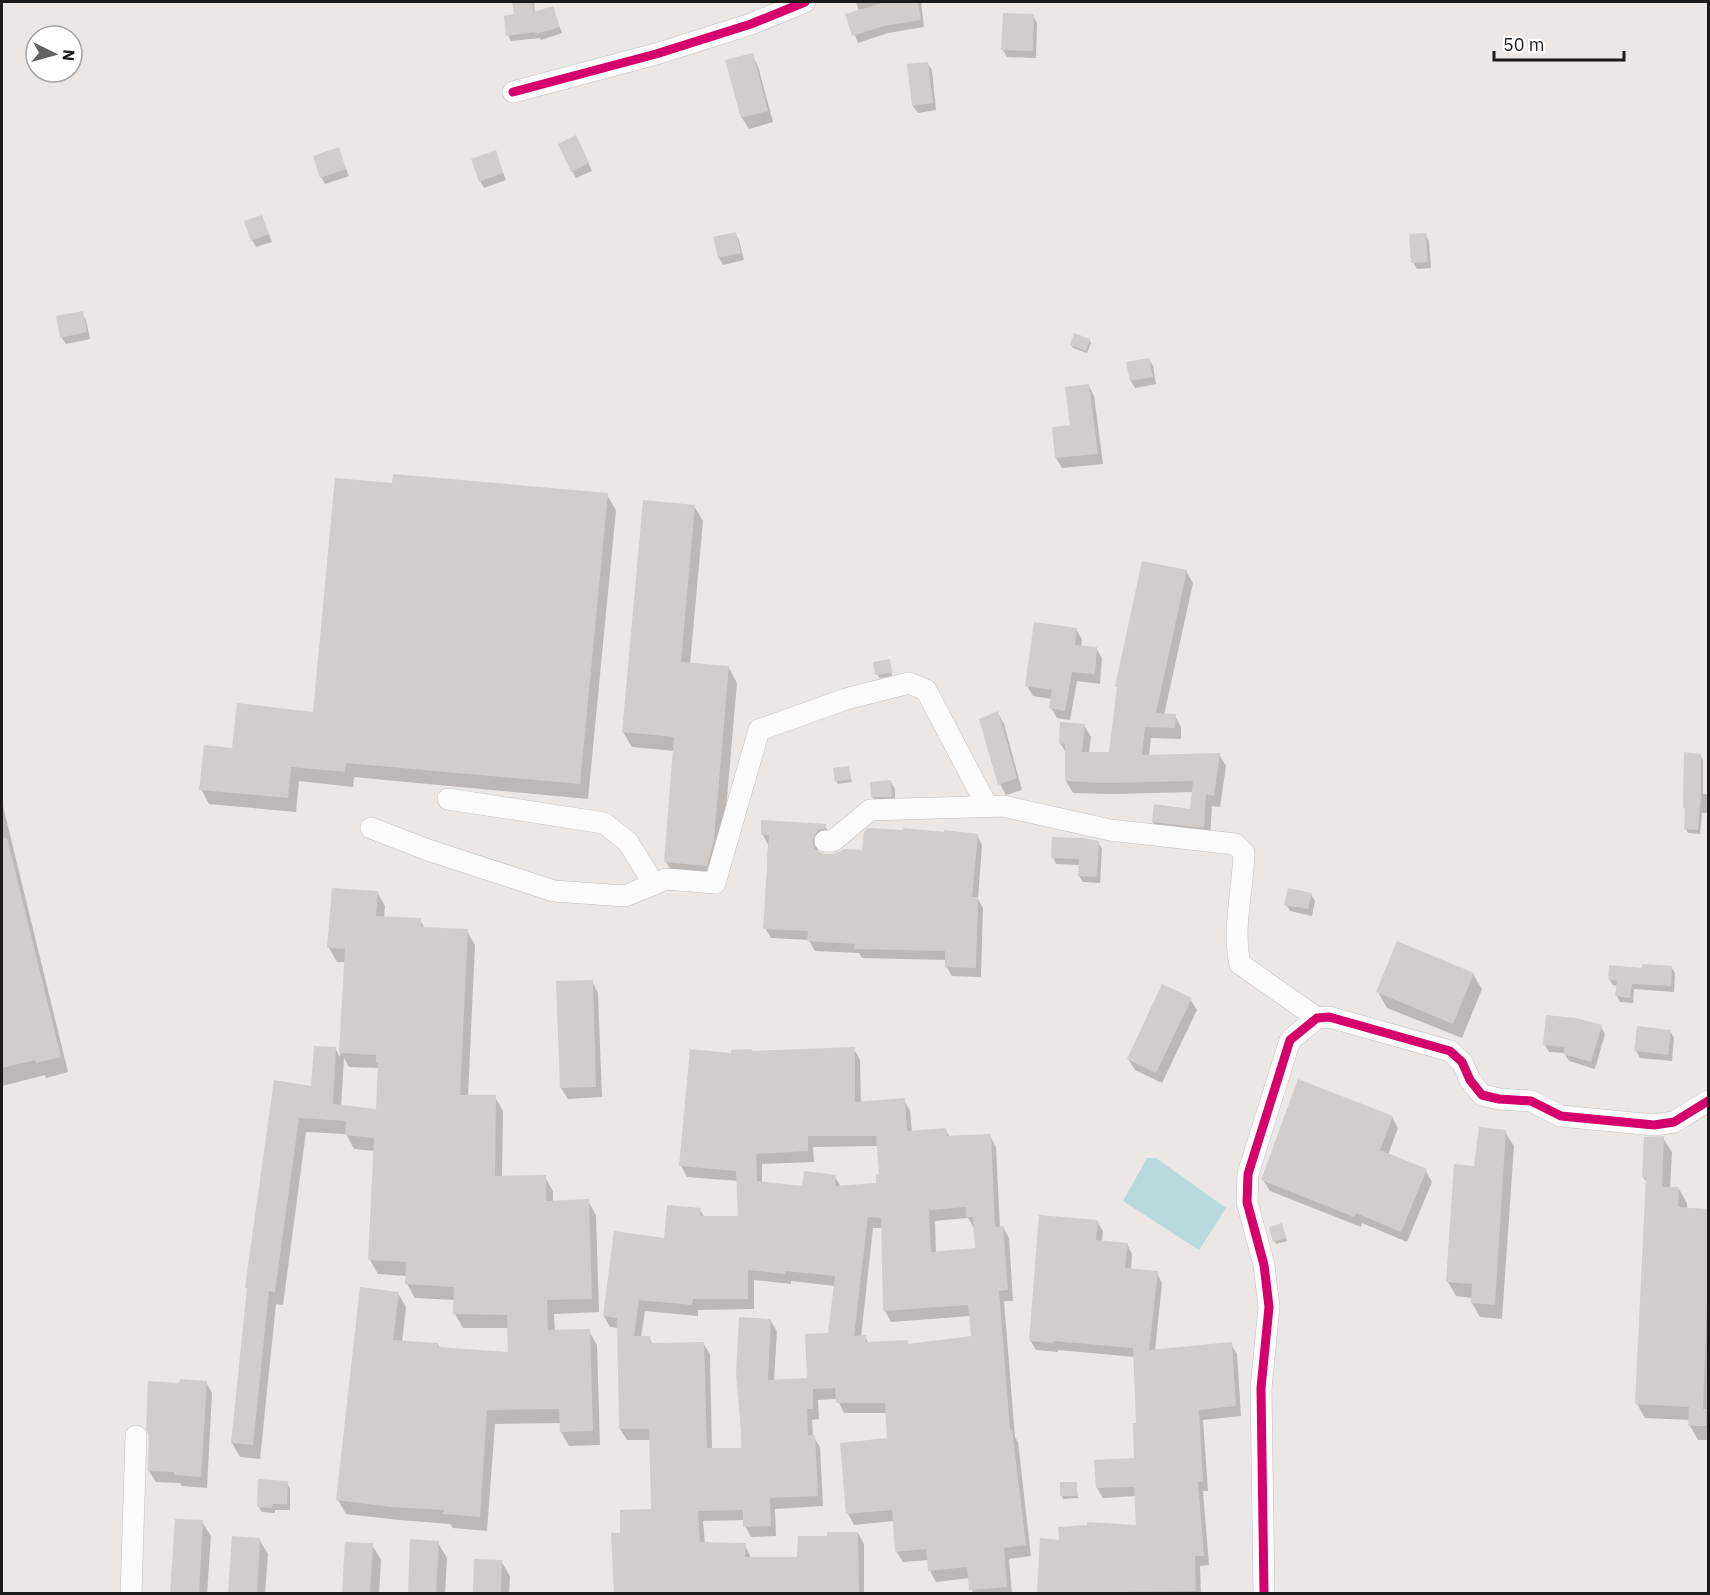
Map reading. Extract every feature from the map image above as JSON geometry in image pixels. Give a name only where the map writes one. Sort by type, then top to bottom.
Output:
[{"type":"street","points":[[513,92],[656,54],[751,24],[805,2]]},
{"type":"street","points":[[371,828],[428,850],[554,891],[626,896],[666,879],[715,883],[759,730],[846,699],[909,683],[927,690],[987,806]]},
{"type":"street","points":[[448,800],[604,823],[628,842],[654,884]]},
{"type":"street","points":[[825,841],[833,841],[870,810],[1002,806],[1110,830],[1235,844],[1244,853],[1236,946],[1240,964],[1317,1018]]},
{"type":"street","points":[[1264,1593],[1261,1388],[1269,1307],[1264,1265],[1247,1202],[1248,1174],[1290,1040],[1317,1018],[1329,1017],[1450,1051],[1462,1062],[1470,1080],[1482,1095],[1499,1099],[1531,1101],[1561,1116],[1654,1125],[1674,1122],[1708,1101]]},
{"type":"street","points":[[131,1593],[136,1436]]},
{"type":"water","points":[[1147,1158],[1156,1158],[1226,1208],[1199,1250],[1123,1201]]},
{"type":"building","points":[[512,2],[532,2],[533,12],[553,6],[560,27],[536,34],[535,32],[506,36],[504,16],[514,14]]},
{"type":"building","points":[[885,2],[918,2],[921,20],[884,26],[852,36],[845,14]]},
{"type":"building","points":[[1003,13],[1034,14],[1033,51],[1001,50]]},
{"type":"building","points":[[753,53],[768,111],[741,118],[725,60]]},
{"type":"building","points":[[928,62],[933,103],[912,106],[907,64]]},
{"type":"building","points":[[576,135],[589,163],[571,172],[558,144]]},
{"type":"building","points":[[339,147],[346,169],[320,178],[313,156]]},
{"type":"building","points":[[496,150],[503,173],[479,182],[471,159]]},
{"type":"building","points":[[262,215],[269,234],[251,241],[244,221]]},
{"type":"building","points":[[736,232],[741,253],[718,258],[713,237]]},
{"type":"building","points":[[1426,233],[1428,262],[1411,263],[1409,234]]},
{"type":"building","points":[[83,311],[87,332],[60,338],[56,316]]},
{"type":"building","points":[[1074,333],[1090,339],[1086,351],[1070,345]]},
{"type":"building","points":[[1149,358],[1153,377],[1130,381],[1126,362]]},
{"type":"building","points":[[1089,384],[1098,454],[1055,458],[1052,427],[1070,425],[1065,387]]},
{"type":"building","points":[[393,474],[608,493],[580,784],[346,763],[345,772],[291,767],[288,798],[199,790],[204,745],[232,748],[237,703],[313,712],[335,478],[392,483]]},
{"type":"building","points":[[643,500],[695,505],[681,662],[729,666],[714,839],[707,866],[664,862],[674,737],[622,732]]},
{"type":"building","points":[[1142,561],[1187,570],[1156,713],[1176,714],[1175,728],[1145,727],[1142,755],[1220,753],[1214,796],[1206,795],[1204,828],[1152,822],[1154,804],[1190,809],[1193,781],[1105,783],[1065,781],[1065,744],[1059,743],[1060,722],[1085,724],[1082,752],[1109,752],[1117,687],[1115,687]]},
{"type":"building","points":[[1034,622],[1077,628],[1075,645],[1097,647],[1095,674],[1072,672],[1065,711],[1049,708],[1052,690],[1025,686]]},
{"type":"building","points":[[890,659],[892,673],[875,675],[873,662]]},
{"type":"building","points":[[998,711],[1017,778],[998,785],[979,719]]},
{"type":"building","points":[[1684,752],[1701,754],[1698,830],[1684,829]]},
{"type":"building","points":[[849,766],[851,779],[835,782],[833,768]]},
{"type":"building","points":[[891,780],[892,797],[871,797],[870,782]]},
{"type":"building","points":[[761,820],[826,824],[826,828],[818,830],[812,840],[814,848],[825,854],[834,854],[844,849],[862,850],[864,832],[868,828],[903,830],[903,828],[944,832],[944,830],[978,834],[972,897],[978,897],[976,968],[945,967],[945,951],[854,949],[855,944],[807,941],[808,931],[763,929],[769,835],[761,835]]},
{"type":"building","points":[[1052,837],[1099,841],[1097,877],[1078,876],[1079,859],[1051,858]]},
{"type":"building","points":[[7,838],[61,1057],[36,1063],[35,1060],[2,1068],[2,839]]},
{"type":"building","points":[[332,888],[378,891],[376,916],[421,918],[421,927],[468,929],[460,1095],[496,1095],[495,1176],[546,1175],[546,1201],[589,1199],[592,1299],[547,1300],[548,1330],[590,1329],[593,1431],[560,1432],[559,1409],[487,1410],[480,1517],[443,1514],[444,1510],[390,1507],[336,1500],[360,1287],[399,1292],[393,1340],[438,1343],[438,1347],[508,1352],[507,1315],[453,1314],[454,1287],[405,1284],[406,1262],[368,1260],[374,1138],[345,1135],[346,1121],[299,1118],[275,1292],[269,1291],[253,1445],[231,1443],[247,1288],[245,1287],[274,1080],[311,1086],[314,1046],[336,1047],[333,1104],[376,1109],[378,1063],[376,1063],[376,1055],[339,1053],[345,949],[327,948]]},
{"type":"building","points":[[1288,888],[1312,893],[1308,909],[1284,905]]},
{"type":"building","points":[[1397,941],[1474,973],[1453,1024],[1376,992]]},
{"type":"building","points":[[1642,964],[1672,966],[1671,986],[1632,984],[1630,998],[1615,996],[1617,981],[1608,979],[1609,965],[1642,968]]},
{"type":"building","points":[[593,980],[596,1087],[560,1088],[556,981]]},
{"type":"building","points":[[1162,984],[1192,998],[1156,1073],[1127,1059]]},
{"type":"building","points":[[1546,1015],[1576,1018],[1602,1025],[1591,1062],[1563,1054],[1565,1047],[1543,1045]]},
{"type":"building","points":[[1637,1026],[1671,1030],[1668,1055],[1634,1051]]},
{"type":"building","points":[[855,1047],[855,1102],[905,1098],[907,1131],[946,1128],[947,1136],[991,1134],[995,1227],[1003,1226],[1008,1290],[999,1291],[1010,1429],[1012,1429],[1026,1545],[1004,1548],[1007,1587],[969,1590],[967,1567],[928,1571],[926,1549],[895,1552],[892,1510],[846,1514],[840,1443],[887,1438],[885,1403],[836,1403],[835,1388],[813,1389],[813,1409],[807,1409],[808,1435],[815,1435],[818,1496],[770,1498],[771,1526],[743,1527],[743,1510],[698,1511],[700,1542],[746,1543],[745,1557],[797,1557],[798,1536],[827,1536],[827,1532],[858,1532],[859,1593],[614,1593],[611,1533],[620,1533],[620,1510],[651,1509],[649,1429],[619,1429],[617,1318],[603,1316],[614,1231],[664,1238],[667,1205],[701,1208],[700,1216],[738,1216],[736,1171],[679,1166],[690,1049],[731,1053],[731,1050],[752,1049],[752,1051]],"holes":[[[808,1136],[876,1136],[879,1174],[876,1175],[876,1183],[835,1186],[836,1175],[804,1171],[802,1186],[757,1181],[756,1154],[808,1151]],[[966,1207],[966,1217],[973,1217],[975,1248],[931,1252],[929,1210]],[[868,1217],[881,1218],[883,1311],[968,1305],[971,1336],[908,1344],[908,1340],[866,1342],[866,1335],[854,1336]],[[748,1270],[835,1276],[828,1333],[805,1334],[807,1378],[768,1380],[771,1319],[739,1317],[736,1373],[741,1448],[707,1448],[704,1342],[650,1343],[650,1336],[634,1336],[639,1300],[692,1305],[693,1299],[748,1299]]]},
{"type":"building","points":[[1298,1079],[1393,1116],[1380,1150],[1427,1169],[1401,1232],[1356,1213],[1354,1217],[1261,1180]]},
{"type":"building","points":[[1479,1127],[1506,1130],[1495,1305],[1471,1303],[1472,1284],[1446,1282],[1454,1164],[1474,1166]]},
{"type":"building","points":[[1664,1136],[1662,1187],[1679,1187],[1678,1207],[1708,1209],[1703,1409],[1707,1409],[1706,1426],[1688,1426],[1689,1407],[1635,1404],[1646,1177],[1642,1177],[1644,1137]]},
{"type":"building","points":[[1039,1215],[1098,1220],[1096,1240],[1128,1243],[1125,1268],[1158,1271],[1149,1350],[1232,1342],[1236,1406],[1199,1410],[1203,1481],[1198,1482],[1204,1556],[1195,1556],[1196,1591],[1037,1593],[1040,1538],[1059,1540],[1058,1527],[1087,1525],[1087,1522],[1136,1525],[1134,1487],[1096,1488],[1094,1460],[1134,1458],[1133,1423],[1136,1423],[1133,1348],[1029,1341]]},
{"type":"building","points":[[1282,1223],[1286,1238],[1273,1242],[1269,1227]]},
{"type":"building","points":[[180,1379],[207,1381],[201,1477],[174,1475],[174,1472],[148,1471],[149,1436],[146,1429],[148,1381],[179,1383]]},
{"type":"building","points":[[258,1479],[288,1481],[287,1504],[273,1504],[272,1508],[257,1507]]},
{"type":"building","points":[[1060,1482],[1077,1482],[1077,1496],[1060,1496]]},
{"type":"building","points":[[175,1519],[203,1520],[199,1593],[170,1593]]},
{"type":"building","points":[[232,1536],[260,1538],[257,1593],[228,1593]]},
{"type":"building","points":[[410,1539],[439,1541],[436,1593],[408,1593]]},
{"type":"building","points":[[345,1542],[373,1543],[370,1593],[342,1593]]},
{"type":"building","points":[[474,1559],[502,1560],[501,1593],[473,1593]]},
{"type":"cycle path","points":[[513,92],[656,54],[751,24],[805,2]]},
{"type":"cycle path","points":[[1264,1594],[1261,1388],[1269,1307],[1264,1265],[1247,1202],[1248,1174],[1290,1040],[1317,1018],[1329,1017],[1450,1051],[1462,1062],[1470,1080],[1482,1095],[1499,1099],[1531,1101],[1561,1116],[1654,1125],[1674,1122],[1708,1101]]}]
